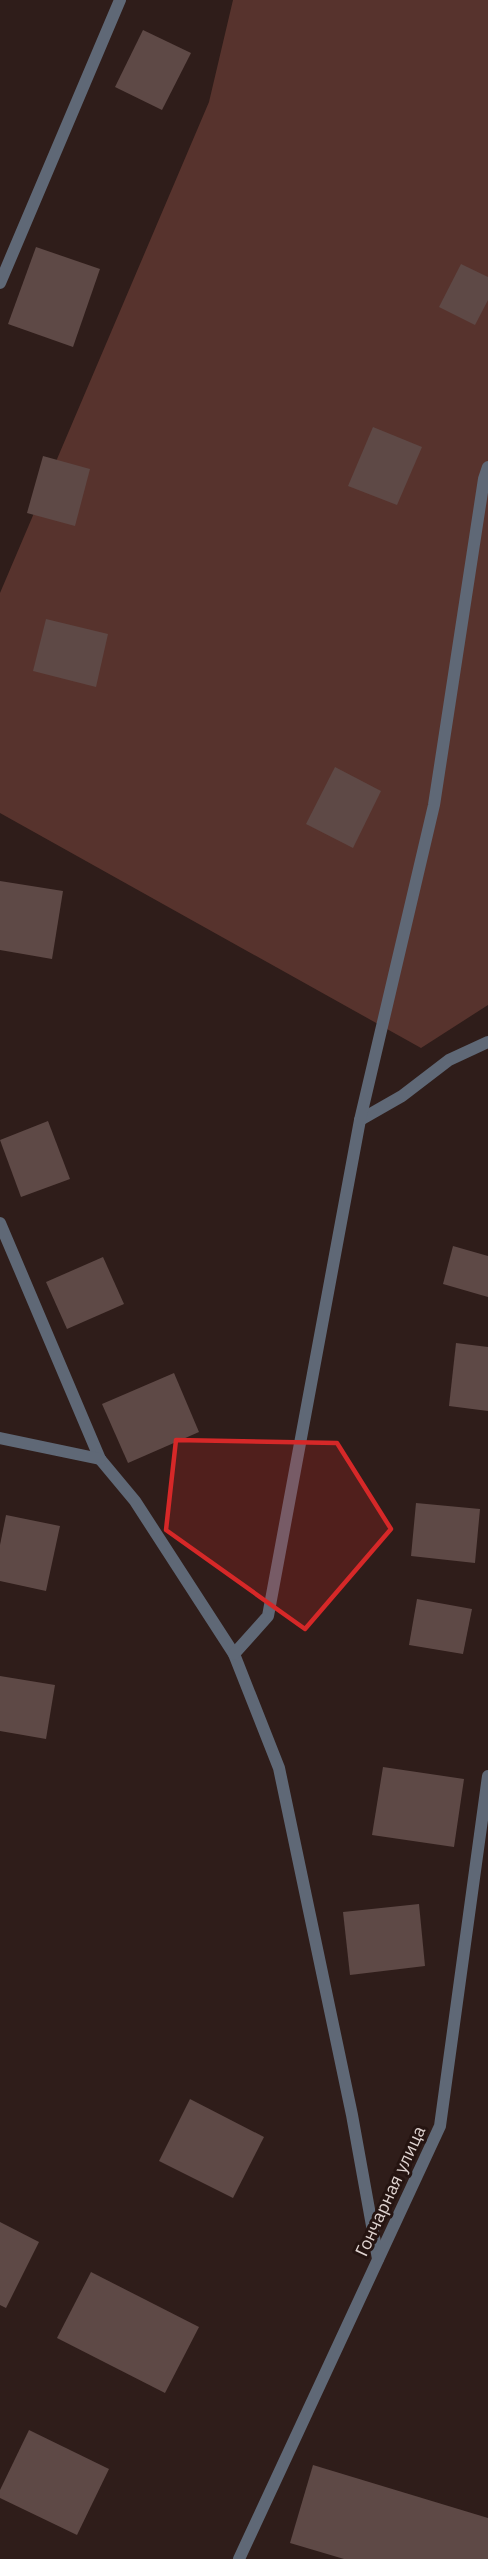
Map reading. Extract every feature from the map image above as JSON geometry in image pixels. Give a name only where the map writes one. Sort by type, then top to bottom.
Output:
[{"type":"street","points":[[0,283],[120,0]]},
{"type":"street","points":[[234,1654],[268,1616],[360,1120],[434,805],[484,479],[488,467]]},
{"type":"street","points":[[360,1120],[402,1096],[449,1060],[488,1042]]},
{"type":"street","points":[[0,1223],[100,1459],[135,1501],[234,1654],[279,1768],[352,2115],[378,2259]]},
{"type":"street","points":[[0,1438],[100,1459]]},
{"type":"street","name":"Гончарная улица","points":[[239,2559],[440,2126],[488,1776]]},
{"type":"highlighted area","points":[[176,1440],[337,1443],[391,1529],[305,1629],[166,1530]]},
{"type":"shaded area","points":[[233,0],[488,0],[488,1005],[421,1048],[0,813],[0,593],[209,102]]},
{"type":"building","points":[[143,30],[191,53],[162,110],[115,87]]},
{"type":"building","points":[[36,247],[100,269],[73,347],[8,324]]},
{"type":"building","points":[[461,264],[488,277],[488,300],[475,325],[439,307]]},
{"type":"building","points":[[373,427],[422,447],[397,505],[348,486]]},
{"type":"building","points":[[43,456],[90,469],[75,526],[27,513]]},
{"type":"building","points":[[46,619],[108,634],[96,687],[33,671]]},
{"type":"building","points":[[335,767],[381,791],[353,848],[306,824]]},
{"type":"building","points":[[0,881],[63,891],[52,959],[0,950]]},
{"type":"building","points":[[48,1121],[70,1179],[21,1197],[0,1140]]},
{"type":"building","points":[[453,1246],[488,1256],[488,1297],[443,1284]]},
{"type":"building","points":[[103,1257],[124,1304],[67,1329],[46,1282]]},
{"type":"building","points":[[456,1343],[488,1347],[488,1411],[449,1406]]},
{"type":"building","points":[[174,1373],[199,1432],[128,1463],[102,1404]]},
{"type":"building","points":[[416,1503],[480,1509],[475,1563],[411,1556]]},
{"type":"building","points":[[6,1515],[60,1526],[46,1591],[0,1581],[0,1545]]},
{"type":"building","points":[[417,1599],[472,1609],[463,1654],[409,1645]]},
{"type":"building","points":[[0,1676],[55,1685],[46,1739],[0,1731]]},
{"type":"building","points":[[383,1767],[464,1779],[454,1847],[372,1835]]},
{"type":"building","points":[[419,1904],[425,1966],[350,1975],[343,1912]]},
{"type":"building","points":[[190,2099],[264,2137],[233,2198],[159,2161]]},
{"type":"building","points":[[0,2222],[39,2242],[6,2308],[0,2305]]},
{"type":"building","points":[[91,2272],[199,2327],[165,2393],[57,2338]]},
{"type":"building","points":[[29,2430],[109,2469],[77,2535],[0,2498],[0,2490]]},
{"type":"building","points":[[313,2465],[488,2518],[488,2559],[344,2559],[290,2543]]}]
